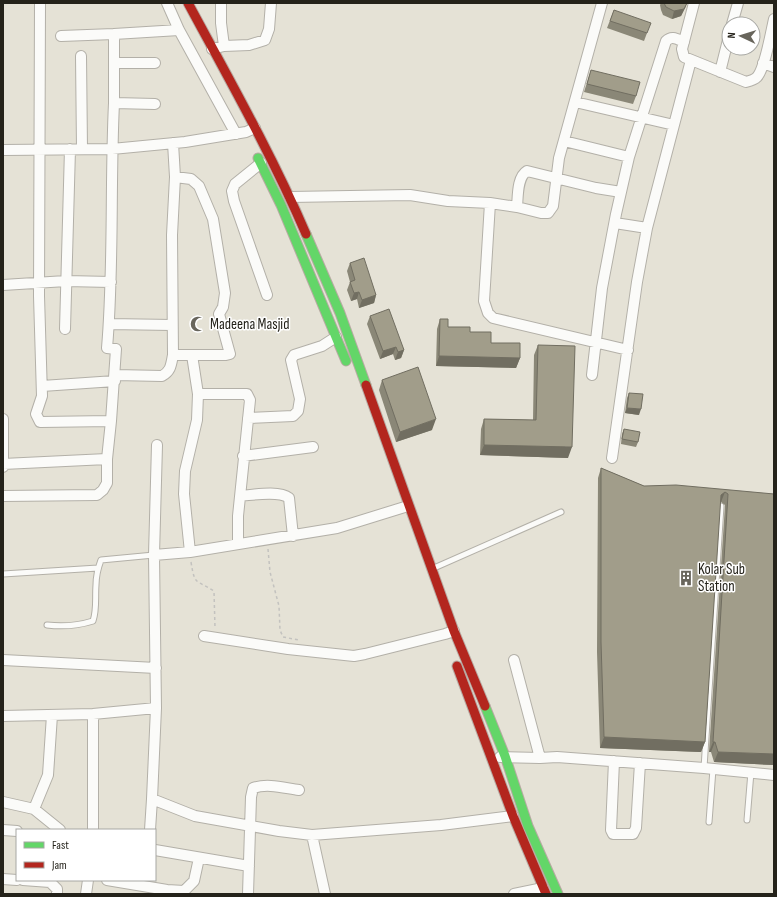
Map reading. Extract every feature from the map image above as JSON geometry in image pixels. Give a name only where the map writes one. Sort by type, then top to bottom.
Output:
[{"type":"main road","points":[[180,3],[217,75]]},
{"type":"main road","points":[[188,3],[212,49],[245,131],[290,197],[340,313],[431,569],[447,634],[505,756],[528,826],[558,894]]},
{"type":"main road","points":[[255,150],[281,205],[348,367]]},
{"type":"main road","points":[[453,656],[513,816],[545,891]]},
{"type":"street","points":[[40,3],[39,283],[42,396],[36,414],[40,422],[111,421]]},
{"type":"street","points":[[3,150],[112,149],[173,143],[245,131],[179,30],[167,3]]},
{"type":"street","points":[[221,3],[221,22],[224,46]]},
{"type":"street","points":[[212,49],[224,46],[249,45],[265,40],[269,29],[271,3]]},
{"type":"street","points":[[290,197],[410,195],[448,201],[490,203],[548,213],[552,206],[559,158],[602,3]]},
{"type":"street","points":[[694,3],[682,49],[684,57],[746,82],[752,81],[758,76],[763,63],[774,19]]},
{"type":"street","points":[[734,16],[738,3]]},
{"type":"street","points":[[61,36],[179,30]]},
{"type":"street","points":[[3,496],[97,495],[103,490],[107,483],[107,460],[115,378],[116,349],[107,348],[111,282],[114,34]]},
{"type":"street","points":[[592,375],[602,288],[629,158],[666,41],[672,37],[684,42]]},
{"type":"street","points":[[81,56],[82,149]]},
{"type":"street","points":[[720,72],[724,56]]},
{"type":"street","points":[[612,458],[637,282],[647,228],[691,60]]},
{"type":"street","points":[[114,63],[155,63]]},
{"type":"street","points":[[763,63],[774,67]]},
{"type":"street","points":[[574,102],[674,125]]},
{"type":"street","points":[[114,103],[155,104]]},
{"type":"street","points":[[564,141],[629,158]]},
{"type":"street","points":[[42,386],[115,378],[162,376],[168,373],[171,367],[173,355],[172,235],[175,177],[173,143]]},
{"type":"street","points":[[65,329],[70,149]]},
{"type":"street","points":[[261,163],[235,184],[232,190],[234,201],[267,295]]},
{"type":"street","points":[[517,207],[520,179],[522,174],[527,171],[596,188],[621,192]]},
{"type":"street","points":[[173,355],[230,354],[219,314],[223,306],[225,293],[213,219],[199,186],[191,179],[175,177]]},
{"type":"street","points":[[490,203],[484,301],[488,312],[493,318],[628,350]]},
{"type":"street","points":[[615,222],[647,228]]},
{"type":"street","points":[[3,285],[66,281],[111,282]]},
{"type":"street","points":[[109,324],[172,325]]},
{"type":"street","points":[[248,418],[293,416],[298,411],[300,399],[291,360],[294,355],[322,346],[336,337]]},
{"type":"street","points":[[190,552],[184,494],[185,471],[197,420],[198,394],[192,355]]},
{"type":"street","points":[[198,394],[247,394],[250,400],[243,456],[238,516],[238,544]]},
{"type":"street","points":[[3,419],[3,467]]},
{"type":"street","points":[[150,829],[156,708],[154,555],[157,445]]},
{"type":"street","points":[[243,456],[314,447]]},
{"type":"street","points":[[3,464],[107,460]]},
{"type":"street","points":[[240,496],[276,494],[289,498],[293,536]]},
{"type":"street","points":[[154,555],[190,552],[337,528],[408,506]]},
{"type":"street","points":[[204,636],[354,656],[447,634]]},
{"type":"street","points":[[3,660],[156,668]]},
{"type":"street","points":[[514,660],[540,758]]},
{"type":"street","points":[[3,716],[93,714],[156,708]]},
{"type":"street","points":[[93,714],[93,829]]},
{"type":"street","points":[[34,809],[48,775],[52,715]]},
{"type":"street","points":[[492,759],[505,756],[540,758],[558,757],[708,768],[774,775]]},
{"type":"street","points":[[614,761],[611,830],[613,834],[633,834],[636,828],[640,763]]},
{"type":"street","points":[[248,894],[251,797],[254,788],[267,786],[299,790]]},
{"type":"street","points":[[152,799],[195,816],[279,831],[312,835],[441,825],[513,816]]},
{"type":"street","points":[[3,802],[34,809],[59,829]]},
{"type":"street","points":[[3,830],[16,831]]},
{"type":"street","points":[[312,835],[324,894]]},
{"type":"street","points":[[156,850],[249,866]]},
{"type":"street","points":[[113,881],[167,890],[184,891],[194,881],[199,858]]},
{"type":"street","points":[[3,879],[16,880]]},
{"type":"street","points":[[36,881],[50,882],[57,889],[57,894]]},
{"type":"street","points":[[86,894],[88,881]]},
{"type":"street","points":[[514,894],[545,891]]},
{"type":"lane","points":[[708,822],[708,768],[721,506]]},
{"type":"lane","points":[[431,569],[561,512]]},
{"type":"lane","points":[[47,625],[73,627],[93,621],[96,613],[96,584],[98,568],[101,560],[154,555]]},
{"type":"lane","points":[[3,574],[98,568]]},
{"type":"lane","points":[[747,820],[751,772]]},
{"type":"path","points":[[268,540],[270,572],[279,606],[280,630],[283,637],[302,642],[304,645],[304,650]]},
{"type":"path","points":[[190,552],[193,578],[198,583],[214,591],[215,638]]},
{"type":"building","points":[[664,3],[687,3],[684,9],[674,11],[666,7]]},
{"type":"building","points":[[614,10],[651,23],[647,33],[610,21]]},
{"type":"building","points":[[591,70],[640,82],[636,96],[587,84]]},
{"type":"building","points":[[364,258],[376,295],[362,300],[359,292],[354,293],[350,282],[355,280],[350,263]]},
{"type":"building","points":[[389,309],[404,350],[398,352],[396,347],[383,351],[370,316]]},
{"type":"building","points":[[440,319],[448,319],[448,327],[470,327],[470,332],[491,332],[491,343],[520,343],[520,358],[439,356]]},
{"type":"building","points":[[538,345],[575,346],[572,447],[484,445],[484,419],[536,420]]},
{"type":"building","points":[[418,367],[436,419],[400,432],[382,380]]},
{"type":"building","points":[[629,393],[643,394],[641,409],[627,408]]},
{"type":"building","points":[[624,429],[640,432],[638,442],[622,439]]},
{"type":"building","name":"Kolar Sub Station","points":[[601,468],[644,486],[676,485],[774,494],[774,754],[718,752],[715,742],[713,742],[728,494],[725,492],[721,495],[705,742],[604,737],[601,642]]},
{"type":"traffic: fast","points":[[258,158],[281,205],[346,361]]},
{"type":"traffic: fast","points":[[306,234],[340,313],[366,385]]},
{"type":"traffic: fast","points":[[485,706],[505,756],[528,826],[558,894]]},
{"type":"traffic: jam","points":[[188,3],[265,146],[306,234]]},
{"type":"traffic: jam","points":[[366,385],[454,631],[485,706]]},
{"type":"traffic: jam","points":[[457,666],[513,816],[546,894]]},
{"type":"place","name":"Madeena Masjid","points":[[198,324]]},
{"type":"place","name":"Kolar Sub Station","points":[[686,578]]}]
